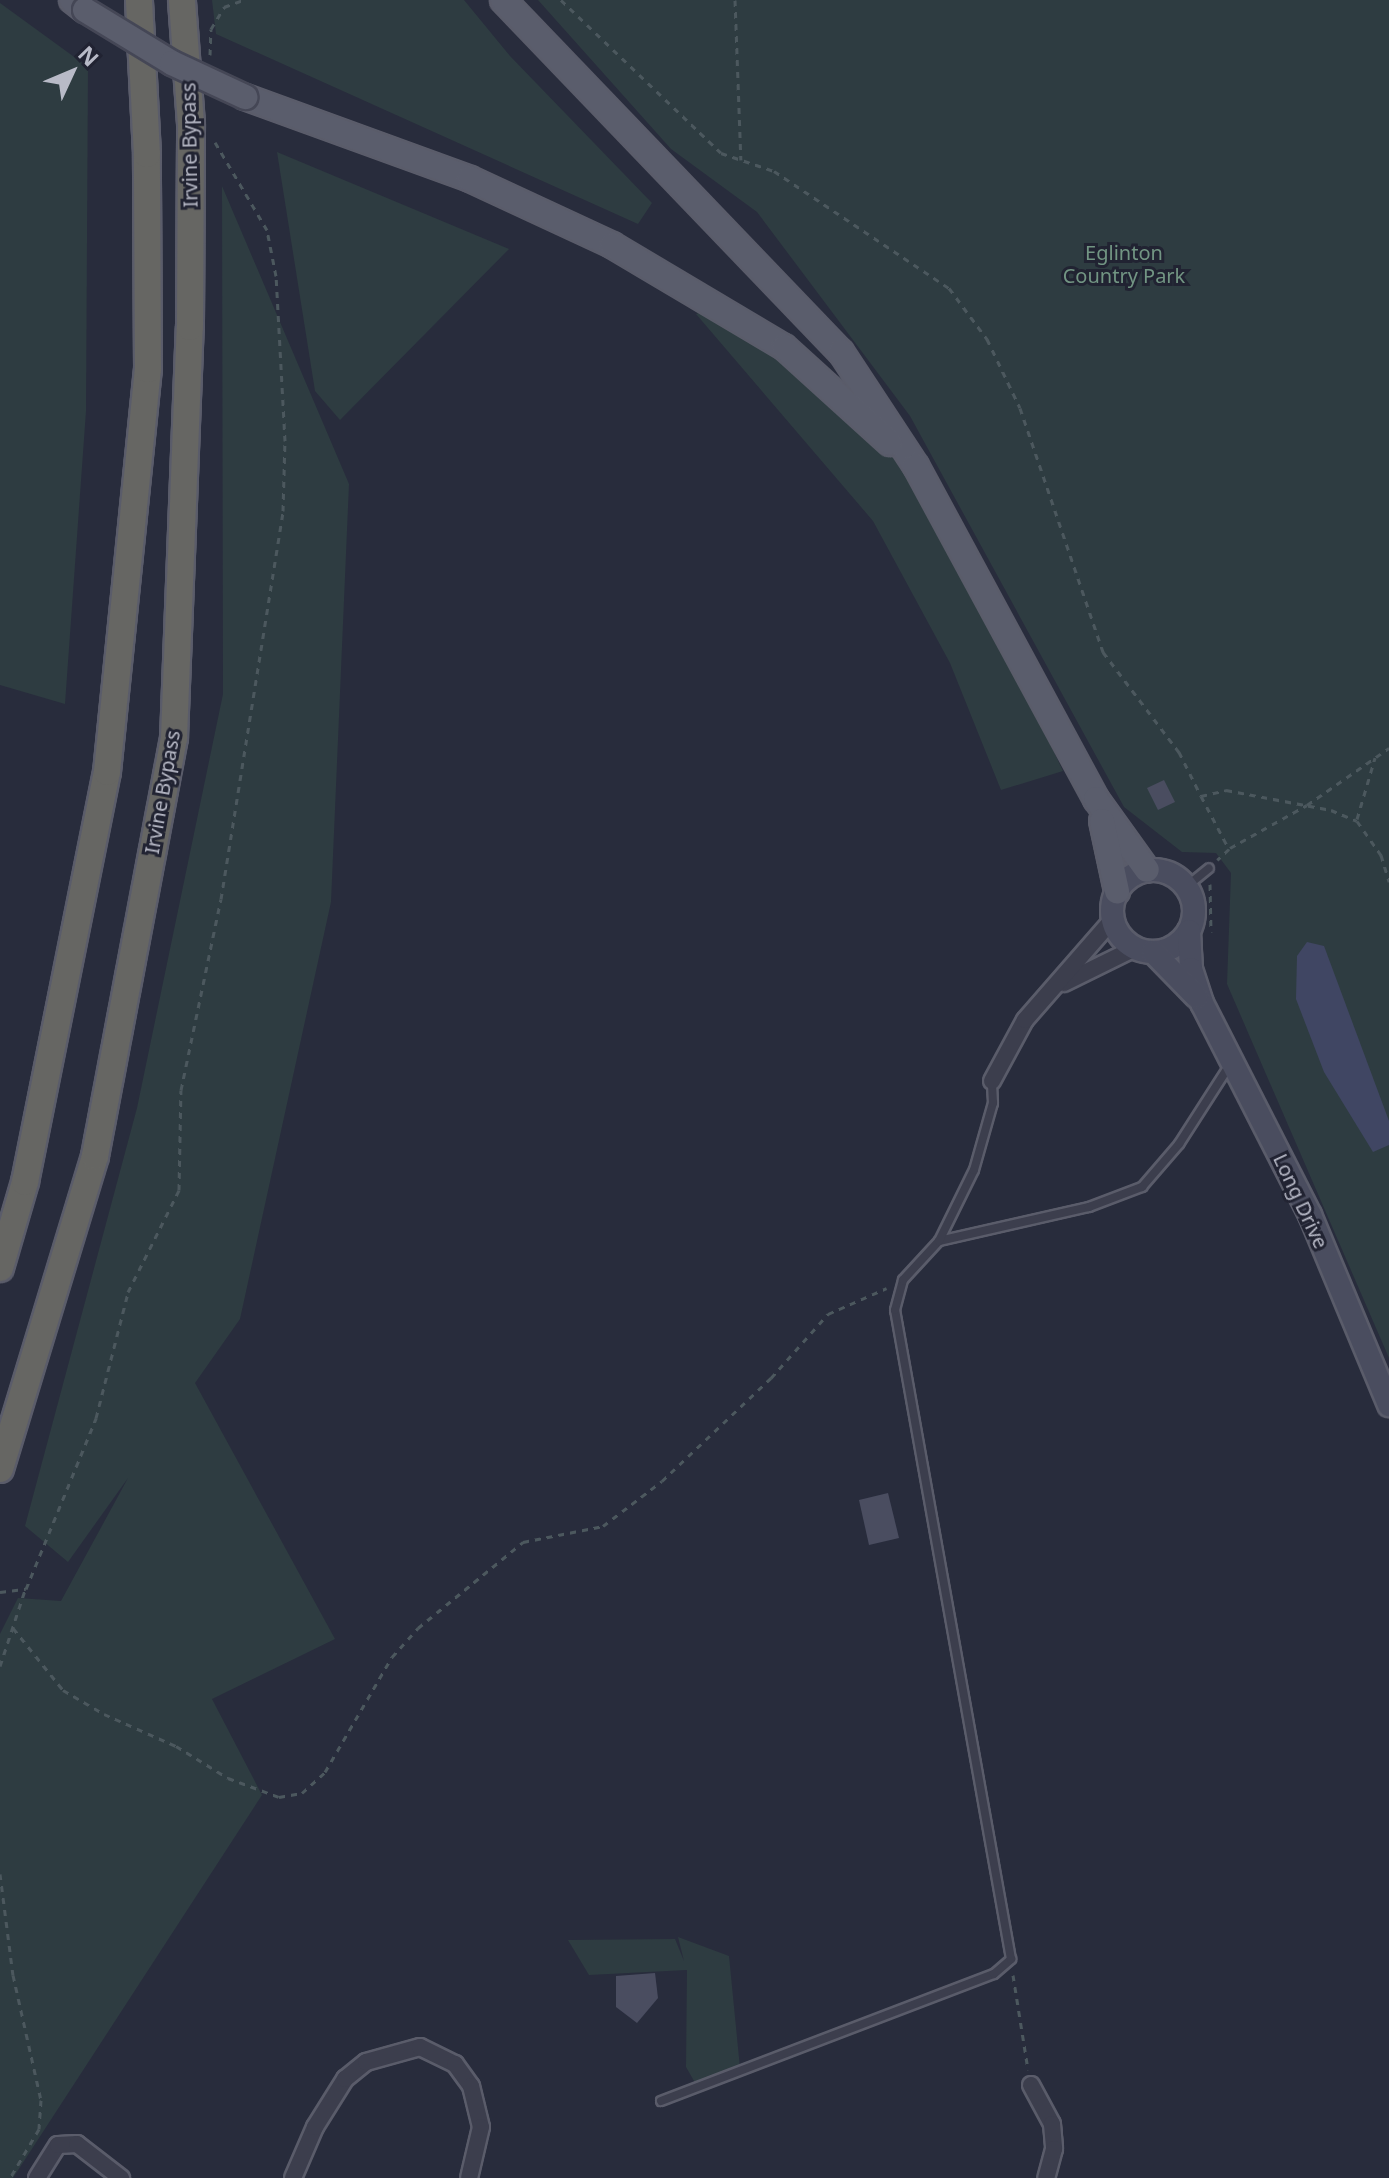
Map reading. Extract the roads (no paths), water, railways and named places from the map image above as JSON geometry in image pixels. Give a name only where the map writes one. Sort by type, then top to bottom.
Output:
[{"type":"highway","points":[[0,1268],[25,1182],[107,772],[148,369],[147,154],[139,0]]},
{"type":"highway","name":"Irvine Bypass","points":[[0,1469],[95,1156],[174,738],[190,327],[191,124],[182,0]]},
{"type":"main road","points":[[503,0],[841,352],[916,466],[1096,799],[1147,870]]},
{"type":"main road","points":[[78,5],[172,63],[245,97],[470,179],[612,245],[784,347],[916,466]]},
{"type":"main road","points":[[1096,799],[1117,891],[1113,919],[1144,950],[1174,947],[1189,931],[1195,908],[1187,886],[1169,873],[1147,870],[1129,877],[1117,891]]},
{"type":"main road","name":"Long Drive","points":[[1189,931],[1191,969],[1202,1003],[1310,1215],[1389,1405]]},
{"type":"main road","name":"Long Drive","points":[[1144,950],[1202,1003]]},
{"type":"street","points":[[992,1081],[1025,1020],[1113,919]]},
{"type":"street","points":[[1055,988],[1144,950]]},
{"type":"street","points":[[293,2178],[315,2127],[345,2079],[366,2062],[420,2047],[455,2064],[471,2086],[481,2127],[469,2178]]},
{"type":"street","points":[[1031,2085],[1052,2124],[1054,2149],[1046,2178]]},
{"type":"street","points":[[37,2178],[58,2145],[77,2144],[121,2178]]},
{"type":"lane","points":[[1187,886],[1209,868]]},
{"type":"lane","points":[[939,1241],[1089,1207],[1142,1187],[1207,1105],[1231,1062]]},
{"type":"lane","points":[[661,2101],[994,1974],[1011,1959],[895,1310],[903,1280],[939,1241],[974,1170],[993,1103],[992,1081]]},
{"type":"water","points":[[1307,942],[1324,946],[1389,1121],[1389,1145],[1373,1152],[1324,1072],[1296,999],[1297,956]]},
{"type":"park label","name":"Eglinton Country Park","points":[[1124,264]]}]
